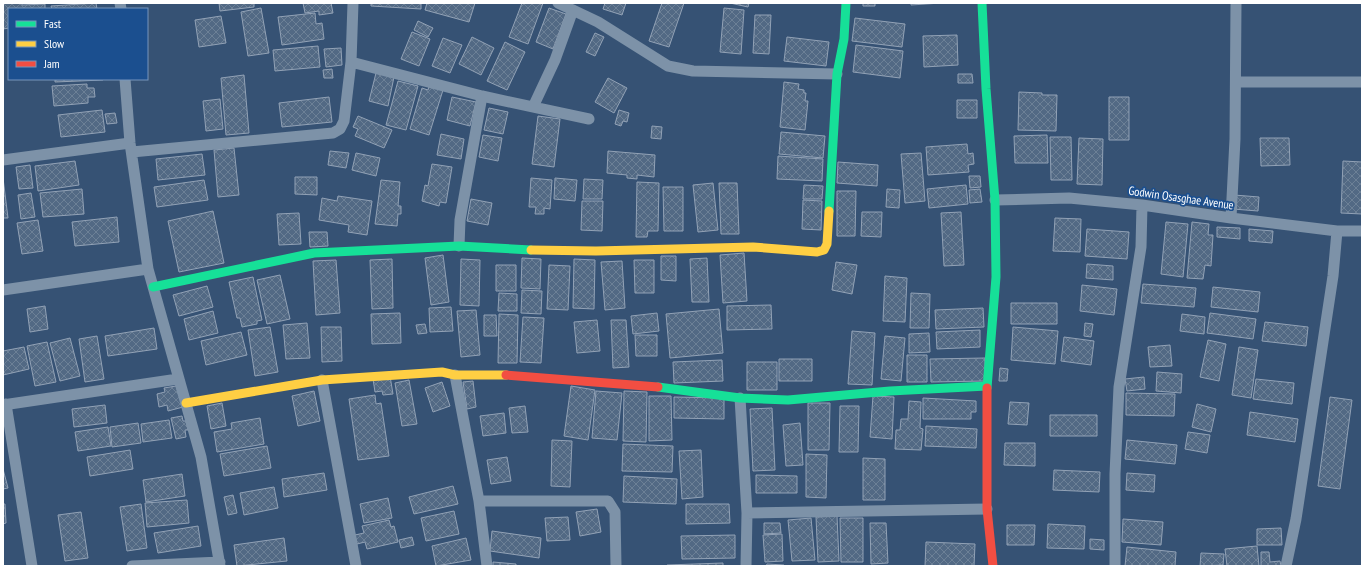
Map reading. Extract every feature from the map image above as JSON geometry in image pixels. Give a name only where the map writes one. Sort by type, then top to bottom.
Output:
[{"type":"street","points":[[3,160],[131,148],[333,133],[340,129],[344,121],[351,62],[353,3]]},
{"type":"street","points":[[558,3],[598,22],[668,66],[693,71],[837,74]]},
{"type":"street","points":[[153,287],[314,252],[459,246],[517,250],[596,251],[753,247],[817,252],[824,250],[827,244],[837,74],[843,56],[846,27],[846,3]]},
{"type":"street","points":[[982,3],[986,89],[995,200],[996,276],[988,386],[987,509],[993,566]]},
{"type":"street","points":[[1231,218],[1235,139],[1236,3]]},
{"type":"street","points":[[533,107],[555,60],[573,10]]},
{"type":"street","points":[[351,62],[482,96],[589,119]]},
{"type":"street","points":[[125,80],[131,148],[148,269],[201,457],[220,564],[132,566]]},
{"type":"street","points":[[1236,82],[1362,82]]},
{"type":"street","points":[[459,246],[460,220],[482,96]]},
{"type":"street","name":"Godwin Osasghae Avenue","points":[[995,200],[1069,198],[1142,205],[1337,231],[1362,231]]},
{"type":"street","points":[[1115,566],[1119,386],[1141,248],[1142,205]]},
{"type":"street","points":[[1286,566],[1296,519],[1333,276],[1337,231]]},
{"type":"street","points":[[3,290],[148,269]]},
{"type":"street","points":[[186,403],[322,380],[442,372],[456,375],[519,375],[644,385],[740,398],[788,400],[890,391],[988,386]]},
{"type":"street","points":[[456,375],[479,501],[487,566]]},
{"type":"street","points":[[32,566],[4,405],[178,379]]},
{"type":"street","points":[[322,380],[356,566]]},
{"type":"street","points":[[740,398],[747,513],[746,566]]},
{"type":"street","points":[[479,501],[608,501],[615,512],[616,566]]},
{"type":"street","points":[[747,513],[987,509]]},
{"type":"building","points":[[3,3],[22,3],[22,5],[45,4],[45,8],[8,8],[8,28],[3,29]]},
{"type":"building","points":[[96,3],[97,8],[52,8],[51,6]]},
{"type":"building","points":[[219,3],[254,3],[254,7],[220,11]]},
{"type":"building","points":[[303,3],[331,3],[333,13],[319,15],[319,11],[305,13]]},
{"type":"building","points":[[371,3],[421,3],[421,9],[371,6]]},
{"type":"building","points":[[427,3],[475,3],[469,22],[425,10]]},
{"type":"building","points":[[522,3],[543,3],[528,44],[509,37]]},
{"type":"building","points":[[605,3],[626,3],[622,15],[603,9]]},
{"type":"building","points":[[662,3],[684,3],[669,47],[649,41]]},
{"type":"building","points":[[730,3],[749,3],[748,7]]},
{"type":"building","points":[[863,3],[875,3],[875,6],[863,6]]},
{"type":"building","points":[[911,3],[941,3],[911,5]]},
{"type":"building","points":[[261,8],[269,53],[248,56],[241,12]]},
{"type":"building","points":[[549,8],[566,14],[553,49],[536,42]]},
{"type":"building","points":[[724,8],[744,10],[741,54],[720,52]]},
{"type":"building","points":[[315,13],[316,24],[322,23],[324,39],[282,45],[278,17]]},
{"type":"building","points":[[755,15],[771,15],[769,54],[753,53]]},
{"type":"building","points":[[221,16],[226,43],[199,47],[195,20]]},
{"type":"building","points":[[855,18],[905,24],[902,47],[852,41]]},
{"type":"building","points":[[418,21],[433,28],[428,37],[414,30]]},
{"type":"building","points":[[412,32],[430,39],[419,66],[401,59]]},
{"type":"building","points":[[595,33],[604,37],[595,56],[586,52]]},
{"type":"building","points":[[957,35],[958,65],[924,67],[923,36]]},
{"type":"building","points":[[472,37],[494,48],[481,75],[459,64]]},
{"type":"building","points":[[787,37],[829,42],[826,66],[784,61]]},
{"type":"building","points":[[443,38],[462,45],[450,73],[432,66]]},
{"type":"building","points":[[505,42],[525,52],[507,90],[487,81]]},
{"type":"building","points":[[856,45],[903,51],[900,78],[853,72]]},
{"type":"building","points":[[318,46],[320,67],[275,71],[273,50]]},
{"type":"building","points":[[341,48],[342,65],[326,67],[324,49]]},
{"type":"building","points":[[332,69],[333,78],[324,78],[323,70]]},
{"type":"building","points":[[376,73],[394,77],[388,106],[369,101]]},
{"type":"building","points":[[958,74],[972,74],[973,83],[958,83]]},
{"type":"building","points":[[244,75],[249,133],[226,135],[221,78]]},
{"type":"building","points":[[608,78],[627,88],[614,113],[595,102]]},
{"type":"building","points":[[55,80],[103,80],[55,82]]},
{"type":"building","points":[[398,81],[418,86],[406,130],[386,125]]},
{"type":"building","points":[[784,82],[799,84],[798,89],[804,90],[804,93],[806,93],[805,101],[808,101],[805,130],[780,127]]},
{"type":"building","points":[[87,84],[87,88],[94,88],[95,97],[88,97],[88,103],[54,106],[52,86]]},
{"type":"building","points":[[429,86],[443,90],[429,135],[410,129],[422,88],[428,90]]},
{"type":"building","points":[[1019,92],[1057,95],[1056,131],[1018,130]]},
{"type":"building","points":[[329,97],[332,122],[282,127],[279,103]]},
{"type":"building","points":[[452,97],[476,102],[470,126],[447,120]]},
{"type":"building","points":[[1109,97],[1129,97],[1129,140],[1109,140]]},
{"type":"building","points":[[220,99],[223,129],[206,131],[203,101]]},
{"type":"building","points":[[957,100],[977,100],[977,118],[957,118]]},
{"type":"building","points":[[489,108],[508,112],[503,134],[484,130]]},
{"type":"building","points":[[102,110],[105,132],[61,137],[58,115]]},
{"type":"building","points":[[619,110],[629,113],[627,122],[623,121],[621,126],[615,124]]},
{"type":"building","points":[[115,113],[117,123],[107,124],[105,114]]},
{"type":"building","points":[[358,116],[392,130],[384,148],[355,136],[358,129],[353,127]]},
{"type":"building","points":[[538,116],[560,119],[554,167],[532,164]]},
{"type":"building","points":[[652,126],[662,127],[661,139],[651,138]]},
{"type":"building","points":[[781,132],[825,136],[823,158],[779,154]]},
{"type":"building","points":[[441,134],[464,139],[461,159],[437,155]]},
{"type":"building","points":[[483,135],[502,138],[498,161],[479,157]]},
{"type":"building","points":[[1047,135],[1048,163],[1015,163],[1014,136]]},
{"type":"building","points":[[1050,137],[1071,137],[1072,180],[1051,180]]},
{"type":"building","points":[[1079,138],[1103,139],[1102,185],[1077,184]]},
{"type":"building","points":[[1260,138],[1289,138],[1290,165],[1261,166]]},
{"type":"building","points":[[967,144],[968,154],[973,153],[974,164],[968,165],[969,172],[928,175],[926,147]]},
{"type":"building","points":[[234,148],[239,195],[218,197],[214,150]]},
{"type":"building","points":[[330,151],[349,153],[346,168],[328,165]]},
{"type":"building","points":[[608,151],[655,155],[654,177],[637,175],[637,179],[627,178],[627,175],[607,173]]},
{"type":"building","points":[[356,153],[380,158],[376,176],[352,170]]},
{"type":"building","points":[[921,153],[925,201],[905,203],[901,154]]},
{"type":"building","points":[[202,154],[205,175],[158,180],[156,159]]},
{"type":"building","points":[[778,156],[823,159],[822,181],[777,179]]},
{"type":"building","points":[[75,161],[79,185],[38,191],[35,166]]},
{"type":"building","points":[[1343,161],[1362,162],[1362,214],[1341,213]]},
{"type":"building","points":[[838,162],[878,165],[877,186],[837,183]]},
{"type":"building","points":[[432,164],[452,167],[446,203],[440,202],[439,206],[422,201],[425,185],[428,186]]},
{"type":"building","points":[[30,165],[33,188],[19,189],[16,167]]},
{"type":"building","points":[[969,176],[980,176],[981,187],[970,188]]},
{"type":"building","points":[[295,177],[317,177],[317,195],[295,194]]},
{"type":"building","points":[[3,178],[8,218],[3,218]]},
{"type":"building","points":[[531,178],[552,180],[550,209],[544,208],[544,214],[535,214],[536,207],[529,207]]},
{"type":"building","points":[[555,178],[577,180],[575,201],[554,199]]},
{"type":"building","points":[[584,179],[603,180],[602,199],[583,199]]},
{"type":"building","points":[[204,180],[208,200],[157,207],[154,187]]},
{"type":"building","points":[[381,180],[400,182],[398,206],[401,206],[401,214],[398,214],[397,226],[375,224]]},
{"type":"building","points":[[637,182],[659,183],[658,231],[648,231],[647,237],[636,237]]},
{"type":"building","points":[[713,183],[718,230],[698,232],[693,185]]},
{"type":"building","points":[[719,183],[737,183],[739,234],[721,234]]},
{"type":"building","points":[[804,185],[823,186],[822,199],[803,199]]},
{"type":"building","points":[[966,185],[968,204],[929,208],[927,189]]},
{"type":"building","points":[[663,187],[683,187],[683,231],[664,231]]},
{"type":"building","points":[[82,189],[84,214],[43,217],[40,193]]},
{"type":"building","points":[[887,189],[900,190],[899,208],[886,207]]},
{"type":"building","points":[[980,189],[982,202],[970,203],[969,190]]},
{"type":"building","points":[[837,191],[856,191],[855,236],[837,236]]},
{"type":"building","points":[[31,193],[35,217],[21,219],[18,195]]},
{"type":"building","points":[[1234,195],[1259,197],[1258,211],[1233,209]]},
{"type":"building","points":[[338,196],[372,201],[367,235],[348,232],[349,225],[319,220],[322,198],[337,201]]},
{"type":"building","points":[[471,199],[492,203],[488,225],[467,221]]},
{"type":"building","points":[[803,200],[822,201],[821,230],[802,229]]},
{"type":"building","points":[[582,201],[603,201],[602,231],[581,230]]},
{"type":"building","points":[[213,211],[224,263],[179,272],[168,221]]},
{"type":"building","points":[[862,212],[882,212],[881,237],[861,236]]},
{"type":"building","points":[[961,212],[964,265],[944,266],[941,213]]},
{"type":"building","points":[[299,213],[301,244],[279,245],[277,214]]},
{"type":"building","points":[[117,217],[119,242],[75,246],[72,222]]},
{"type":"building","points":[[1055,218],[1081,219],[1080,252],[1053,251]]},
{"type":"building","points":[[38,220],[43,251],[22,254],[17,223]]},
{"type":"building","points":[[1166,222],[1188,224],[1183,277],[1161,274]]},
{"type":"building","points":[[1192,222],[1209,224],[1208,235],[1213,235],[1211,266],[1205,265],[1203,279],[1187,278]]},
{"type":"building","points":[[1217,227],[1240,228],[1240,239],[1217,237]]},
{"type":"building","points":[[1087,229],[1129,232],[1127,259],[1085,256]]},
{"type":"building","points":[[1249,229],[1273,231],[1272,243],[1249,241]]},
{"type":"building","points":[[309,232],[327,232],[328,246],[310,247]]},
{"type":"building","points":[[744,253],[747,301],[723,303],[720,255]]},
{"type":"building","points":[[443,255],[449,302],[431,305],[425,258]]},
{"type":"building","points":[[661,256],[676,256],[676,281],[661,280]]},
{"type":"building","points":[[522,258],[541,259],[540,289],[521,288]]},
{"type":"building","points":[[707,258],[709,302],[692,302],[690,259]]},
{"type":"building","points":[[392,259],[393,308],[372,309],[370,260]]},
{"type":"building","points":[[461,259],[480,260],[479,306],[460,305]]},
{"type":"building","points":[[574,259],[595,260],[594,309],[573,308]]},
{"type":"building","points":[[336,260],[340,313],[316,315],[313,261]]},
{"type":"building","points":[[634,260],[654,260],[654,293],[635,293]]},
{"type":"building","points":[[622,261],[625,308],[605,310],[601,262]]},
{"type":"building","points":[[836,262],[857,265],[852,294],[832,290]]},
{"type":"building","points":[[1087,264],[1113,266],[1113,280],[1086,278]]},
{"type":"building","points":[[496,265],[516,265],[516,291],[496,291]]},
{"type":"building","points":[[549,265],[570,266],[568,310],[547,309]]},
{"type":"building","points":[[280,275],[290,319],[267,324],[257,280]]},
{"type":"building","points":[[885,276],[907,278],[905,322],[883,321]]},
{"type":"building","points":[[253,277],[262,320],[257,321],[257,324],[242,327],[240,318],[237,318],[229,282]]},
{"type":"building","points":[[1143,284],[1196,288],[1194,307],[1141,303]]},
{"type":"building","points":[[1082,285],[1117,289],[1114,315],[1080,311]]},
{"type":"building","points":[[207,286],[213,307],[179,316],[173,295]]},
{"type":"building","points":[[1213,287],[1260,292],[1258,312],[1211,307]]},
{"type":"building","points":[[522,290],[542,291],[541,314],[521,313]]},
{"type":"building","points":[[499,293],[517,294],[517,311],[498,311]]},
{"type":"building","points":[[911,293],[930,294],[929,328],[910,328]]},
{"type":"building","points":[[1011,303],[1057,303],[1057,324],[1011,324]]},
{"type":"building","points":[[771,305],[772,329],[727,330],[727,306]]},
{"type":"building","points":[[45,306],[48,329],[30,332],[27,309]]},
{"type":"building","points":[[451,307],[453,331],[430,332],[429,308]]},
{"type":"building","points":[[983,308],[984,327],[936,329],[935,310]]},
{"type":"building","points":[[719,309],[723,353],[670,358],[666,314]]},
{"type":"building","points":[[476,310],[480,355],[461,357],[457,311]]},
{"type":"building","points":[[213,311],[218,333],[189,340],[184,319]]},
{"type":"building","points":[[400,313],[401,343],[372,344],[371,314]]},
{"type":"building","points":[[657,313],[659,331],[633,334],[631,316]]},
{"type":"building","points":[[1210,313],[1256,319],[1253,339],[1207,333]]},
{"type":"building","points":[[499,314],[518,315],[517,363],[498,363]]},
{"type":"building","points":[[1182,314],[1205,317],[1204,334],[1180,331]]},
{"type":"building","points":[[484,315],[496,315],[497,336],[484,336]]},
{"type":"building","points":[[523,317],[544,318],[541,363],[520,362]]},
{"type":"building","points":[[597,320],[600,351],[577,353],[574,322]]},
{"type":"building","points":[[611,320],[626,320],[629,367],[613,368]]},
{"type":"building","points":[[1265,322],[1308,327],[1306,346],[1262,341]]},
{"type":"building","points":[[307,323],[310,358],[286,359],[283,325]]},
{"type":"building","points":[[1085,323],[1093,324],[1091,337],[1084,336]]},
{"type":"building","points":[[425,324],[427,333],[418,334],[416,325]]},
{"type":"building","points":[[270,327],[278,372],[255,376],[248,330]]},
{"type":"building","points":[[321,327],[341,327],[342,361],[322,362]]},
{"type":"building","points":[[1013,327],[1058,331],[1055,364],[1011,360]]},
{"type":"building","points":[[154,328],[157,349],[108,356],[105,336]]},
{"type":"building","points":[[980,330],[980,347],[937,349],[936,332]]},
{"type":"building","points":[[852,331],[875,333],[872,385],[848,384]]},
{"type":"building","points":[[241,332],[247,355],[206,365],[201,341]]},
{"type":"building","points":[[929,333],[930,352],[909,353],[909,334]]},
{"type":"building","points":[[635,335],[657,335],[657,356],[636,356]]},
{"type":"building","points":[[97,336],[104,379],[85,382],[79,339]]},
{"type":"building","points":[[885,336],[905,338],[901,381],[881,379]]},
{"type":"building","points":[[1064,337],[1094,341],[1091,365],[1061,361]]},
{"type":"building","points":[[70,338],[80,376],[60,381],[50,343]]},
{"type":"building","points":[[1208,340],[1226,344],[1219,381],[1200,377]]},
{"type":"building","points":[[47,342],[56,382],[35,386],[27,346]]},
{"type":"building","points":[[1170,345],[1172,366],[1150,367],[1148,347]]},
{"type":"building","points":[[24,347],[29,369],[3,375],[3,351]]},
{"type":"building","points":[[1239,347],[1258,350],[1251,398],[1232,395]]},
{"type":"building","points":[[907,355],[927,355],[927,382],[907,382]]},
{"type":"building","points":[[985,358],[985,381],[931,382],[930,359]]},
{"type":"building","points":[[779,359],[812,359],[812,381],[779,381]]},
{"type":"building","points":[[722,360],[723,381],[674,383],[673,362]]},
{"type":"building","points":[[747,362],[777,362],[777,390],[747,390]]},
{"type":"building","points":[[1000,368],[1008,369],[1007,381],[999,381]]},
{"type":"building","points":[[1157,372],[1182,374],[1181,393],[1156,391]]},
{"type":"building","points":[[390,376],[393,394],[383,395],[382,391],[375,392],[373,379]]},
{"type":"building","points":[[1144,377],[1145,389],[1127,391],[1125,379]]},
{"type":"building","points":[[1256,379],[1294,383],[1292,404],[1253,399]]},
{"type":"building","points":[[409,380],[417,424],[402,426],[395,383]]},
{"type":"building","points":[[473,381],[476,407],[467,409],[463,382]]},
{"type":"building","points":[[442,382],[450,406],[433,412],[425,388]]},
{"type":"building","points":[[176,386],[183,407],[168,411],[167,405],[159,407],[157,394],[165,392],[164,388]]},
{"type":"building","points":[[571,386],[595,390],[588,440],[564,436]]},
{"type":"building","points":[[314,391],[320,421],[298,426],[292,396]]},
{"type":"building","points":[[596,391],[622,393],[617,440],[592,438]]},
{"type":"building","points":[[624,391],[647,392],[646,442],[623,441]]},
{"type":"building","points":[[1126,393],[1175,394],[1174,416],[1126,415]]},
{"type":"building","points":[[375,395],[376,404],[381,403],[389,456],[358,460],[349,399]]},
{"type":"building","points":[[649,396],[671,396],[672,440],[649,441]]},
{"type":"building","points":[[873,396],[894,397],[892,439],[870,437]]},
{"type":"building","points":[[674,397],[724,398],[724,419],[674,418]]},
{"type":"building","points":[[1330,397],[1352,400],[1340,489],[1318,486]]},
{"type":"building","points":[[923,398],[976,401],[976,412],[971,412],[971,419],[923,419]]},
{"type":"building","points":[[909,401],[921,402],[920,428],[923,429],[921,450],[895,449],[896,430],[900,430],[901,419],[908,419]]},
{"type":"building","points":[[1010,402],[1029,403],[1027,425],[1008,424]]},
{"type":"building","points":[[222,403],[226,426],[211,429],[207,406]]},
{"type":"building","points":[[808,403],[830,403],[829,450],[808,450]]},
{"type":"building","points":[[1197,404],[1216,409],[1211,432],[1192,427]]},
{"type":"building","points":[[105,405],[107,423],[74,427],[72,409]]},
{"type":"building","points":[[525,406],[528,432],[512,433],[509,408]]},
{"type":"building","points":[[840,406],[859,406],[858,452],[839,452]]},
{"type":"building","points":[[772,408],[775,470],[753,471],[750,409]]},
{"type":"building","points":[[1250,412],[1298,419],[1295,442],[1247,435]]},
{"type":"building","points":[[504,413],[506,433],[483,436],[480,416]]},
{"type":"building","points":[[1050,415],[1097,415],[1097,436],[1050,436]]},
{"type":"building","points":[[182,416],[183,421],[186,421],[188,430],[185,430],[186,437],[176,439],[171,418]]},
{"type":"building","points":[[260,418],[264,444],[217,452],[214,432],[232,429],[231,423]]},
{"type":"building","points":[[169,420],[172,438],[143,442],[141,424]]},
{"type":"building","points":[[138,423],[141,443],[112,447],[110,427]]},
{"type":"building","points":[[800,423],[803,465],[786,466],[783,425]]},
{"type":"building","points":[[926,426],[977,429],[976,448],[925,446]]},
{"type":"building","points":[[108,427],[111,446],[78,451],[75,432]]},
{"type":"building","points":[[1188,432],[1210,435],[1207,453],[1185,449]]},
{"type":"building","points":[[552,440],[572,441],[570,487],[551,486]]},
{"type":"building","points":[[1127,440],[1177,445],[1175,464],[1125,459]]},
{"type":"building","points":[[1005,443],[1035,443],[1035,466],[1004,465]]},
{"type":"building","points":[[623,444],[673,446],[672,472],[622,471]]},
{"type":"building","points":[[267,446],[271,468],[224,476],[220,454]]},
{"type":"building","points":[[130,450],[133,469],[90,476],[87,457]]},
{"type":"building","points":[[701,450],[703,497],[682,499],[679,451]]},
{"type":"building","points":[[806,454],[827,455],[826,498],[806,497]]},
{"type":"building","points":[[507,457],[511,481],[491,484],[487,460]]},
{"type":"building","points":[[863,458],[885,459],[885,500],[863,500]]},
{"type":"building","points":[[3,469],[8,488],[3,489]]},
{"type":"building","points":[[1054,470],[1100,472],[1099,492],[1053,490]]},
{"type":"building","points":[[324,473],[327,490],[284,497],[282,479]]},
{"type":"building","points":[[1127,473],[1155,475],[1154,492],[1126,490]]},
{"type":"building","points":[[182,474],[185,496],[146,502],[143,480]]},
{"type":"building","points":[[756,475],[797,476],[797,493],[756,493]]},
{"type":"building","points":[[624,476],[677,479],[676,504],[623,502]]},
{"type":"building","points":[[453,486],[458,504],[414,514],[409,497]]},
{"type":"building","points":[[274,487],[278,508],[244,515],[240,493]]},
{"type":"building","points":[[233,495],[237,513],[228,515],[224,497]]},
{"type":"building","points":[[388,498],[392,518],[364,523],[360,504]]},
{"type":"building","points":[[187,500],[189,523],[147,527],[145,503]]},
{"type":"building","points":[[3,504],[5,504],[6,523],[3,524]]},
{"type":"building","points":[[141,504],[147,548],[127,551],[120,507]]},
{"type":"building","points":[[686,504],[729,504],[730,523],[686,524]]},
{"type":"building","points":[[597,509],[601,532],[580,536],[576,512]]},
{"type":"building","points":[[454,511],[459,534],[426,541],[421,518]]},
{"type":"building","points":[[81,512],[88,558],[65,561],[58,515]]},
{"type":"building","points":[[837,516],[839,561],[818,562],[816,517]]},
{"type":"building","points":[[568,517],[570,540],[547,541],[545,518]]},
{"type":"building","points":[[811,518],[815,560],[792,561],[788,520]]},
{"type":"building","points":[[840,518],[863,518],[863,562],[841,562]]},
{"type":"building","points":[[1123,519],[1163,522],[1161,545],[1122,542]]},
{"type":"building","points":[[389,520],[391,527],[394,526],[398,542],[367,549],[365,542],[357,544],[355,535],[364,533],[362,526]]},
{"type":"building","points":[[764,523],[780,523],[781,533],[764,534]]},
{"type":"building","points":[[870,523],[886,523],[888,563],[871,564]]},
{"type":"building","points":[[1048,524],[1085,526],[1084,549],[1047,548]]},
{"type":"building","points":[[1007,525],[1035,525],[1034,545],[1007,545]]},
{"type":"building","points":[[198,526],[201,546],[158,553],[154,533]]},
{"type":"building","points":[[1281,528],[1282,545],[1257,545],[1257,529]]},
{"type":"building","points":[[492,531],[541,538],[539,558],[490,551]]},
{"type":"building","points":[[782,534],[783,561],[765,562],[763,535]]},
{"type":"building","points":[[735,535],[735,558],[682,559],[681,536]]},
{"type":"building","points":[[412,537],[414,545],[401,548],[399,540]]},
{"type":"building","points":[[284,538],[287,561],[237,566],[234,545]]},
{"type":"building","points":[[466,538],[471,560],[436,566],[432,546]]},
{"type":"building","points":[[1090,539],[1104,540],[1104,550],[1090,549]]},
{"type":"building","points":[[926,542],[975,544],[974,566],[925,566]]},
{"type":"building","points":[[1257,546],[1259,566],[1227,566],[1225,549]]},
{"type":"building","points":[[1127,547],[1176,552],[1175,566],[1125,566]]},
{"type":"building","points":[[1261,552],[1269,552],[1270,562],[1280,561],[1281,566],[1261,566]]},
{"type":"building","points":[[1201,553],[1224,554],[1223,565],[1200,566]]},
{"type":"building","points":[[493,562],[516,564],[516,566],[493,566]]},
{"type":"building","points":[[723,563],[723,566],[667,566],[667,565]]},
{"type":"building","points":[[767,564],[784,565],[784,566],[766,566]]},
{"type":"traffic: fast","points":[[829,211],[837,74],[844,39],[846,3]]},
{"type":"traffic: fast","points":[[982,3],[986,89],[995,200],[996,277],[987,388]]},
{"type":"traffic: fast","points":[[153,287],[314,253],[459,246],[531,250]]},
{"type":"traffic: fast","points":[[658,387],[740,398],[788,400],[890,391],[987,386]]},
{"type":"traffic: slow","points":[[531,250],[596,251],[753,247],[817,252],[824,250],[827,244],[829,211]]},
{"type":"traffic: slow","points":[[186,403],[322,380],[442,372],[455,375],[506,375]]},
{"type":"traffic: jam","points":[[506,375],[658,387]]},
{"type":"traffic: jam","points":[[987,388],[987,509],[993,566]]}]
